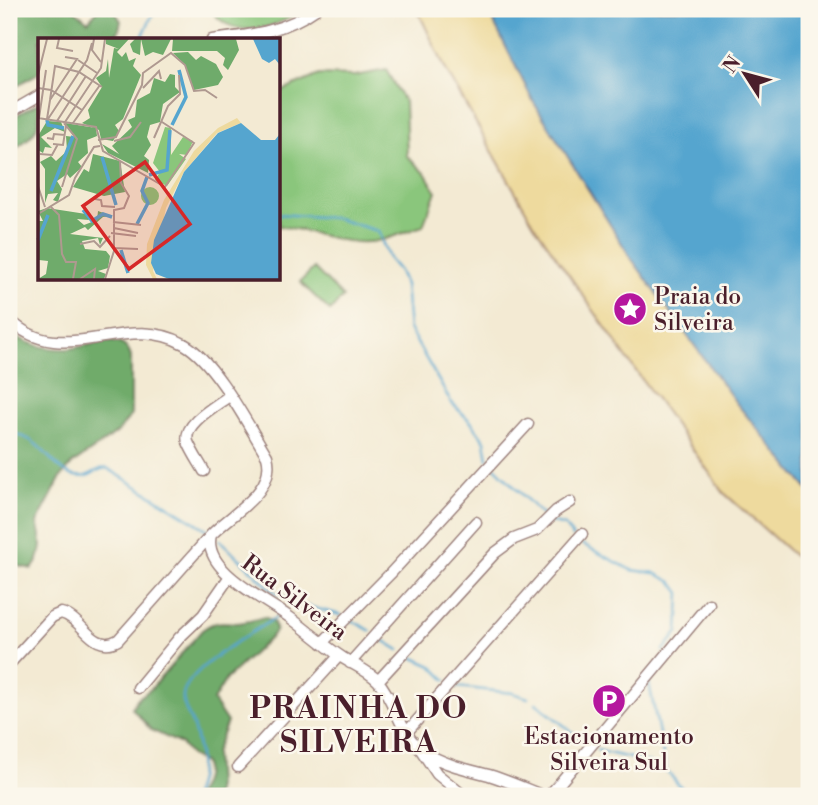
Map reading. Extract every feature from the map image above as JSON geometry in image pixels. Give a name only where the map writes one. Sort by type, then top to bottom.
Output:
[{"type":"street","points":[[225,38],[276,30],[291,25],[316,9]]},
{"type":"street","points":[[9,113],[38,96]]},
{"type":"street","points":[[9,319],[33,337],[55,343],[125,334],[145,334],[183,343],[204,361],[229,396],[267,456],[270,467],[266,480],[257,492],[212,536],[118,640],[103,644],[90,636],[69,615],[61,612],[52,617],[11,662]]},
{"type":"street","points":[[204,471],[188,443],[186,434],[190,426],[229,396]]},
{"type":"street","points":[[322,643],[390,574],[528,424]]},
{"type":"street","points":[[378,681],[495,554],[514,539],[537,530],[556,511],[570,502]]},
{"type":"street","points":[[350,663],[476,522]]},
{"type":"street","points":[[406,733],[582,534]]},
{"type":"street","name":"Rua Silveira","points":[[212,536],[210,542],[213,556],[230,576],[378,681],[406,733],[421,750],[444,762],[546,796]]},
{"type":"street","points":[[138,688],[180,637],[203,615],[230,576]]},
{"type":"street","points":[[546,796],[709,604]]},
{"type":"street","points":[[238,767],[340,656]]},
{"type":"street","points":[[421,750],[437,774],[464,796]]},
{"type":"green space","points":[[9,9],[73,9],[88,21],[99,9],[113,9],[121,21],[118,33],[105,38],[38,38],[38,73],[9,90]]},
{"type":"green space","points":[[210,9],[305,9],[281,22],[256,29],[243,29],[220,20]]},
{"type":"green space","points":[[386,70],[405,103],[407,156],[425,173],[436,191],[423,226],[369,242],[343,240],[280,226],[280,92],[319,75],[354,76]]},
{"type":"green space","points":[[38,103],[38,124],[34,133],[9,153],[9,119]]},
{"type":"green space","points":[[314,268],[343,297],[330,311],[300,282]]},
{"type":"green space","points":[[9,331],[28,343],[50,348],[66,349],[112,342],[127,348],[131,357],[131,415],[118,432],[71,465],[61,477],[37,523],[41,547],[39,558],[32,569],[9,564]]},
{"type":"green space","points":[[265,617],[274,623],[276,630],[226,679],[213,701],[227,722],[215,753],[217,786],[215,796],[196,796],[205,772],[204,763],[191,756],[181,744],[151,730],[132,708],[137,699],[151,689],[202,630],[218,622],[239,623]]},
{"type":"sand","name":"Praia do Silveira","points":[[417,9],[488,10],[533,101],[631,258],[737,404],[809,491],[809,569],[724,493],[628,360],[535,226],[447,72]]},
{"type":"water","points":[[487,9],[809,9],[809,491],[737,404],[631,258],[533,101]]},
{"type":"waterway","points":[[142,38],[155,9]]},
{"type":"waterway","points":[[280,214],[334,218],[378,231],[389,259],[399,271],[405,285],[409,329],[451,402],[485,441],[488,459]]},
{"type":"waterway","points":[[9,432],[30,440],[69,474],[86,476],[107,468],[208,530]]},
{"type":"waterway","points":[[495,467],[544,517]]},
{"type":"waterway","points":[[550,522],[565,526],[573,537]]},
{"type":"waterway","points":[[220,540],[274,592],[290,600]]},
{"type":"waterway","points":[[582,544],[631,570],[655,573],[672,582],[680,593],[678,632],[663,651]]},
{"type":"waterway","points":[[299,604],[341,615]]},
{"type":"waterway","points":[[193,796],[199,760],[195,732],[183,701],[186,687],[194,676],[222,652],[278,616]]},
{"type":"waterway","points":[[351,620],[371,631]]},
{"type":"waterway","points":[[378,637],[399,650]]},
{"type":"waterway","points":[[407,655],[432,666],[446,680]]},
{"type":"waterway","points":[[649,683],[666,769]]},
{"type":"waterway","points":[[457,687],[513,693],[528,698]]},
{"type":"waterway","points":[[536,703],[586,743]]},
{"type":"waterway","points":[[597,750],[657,766],[692,794],[727,794],[773,782],[803,796]]},
{"type":"place","name":"Praia do Silveira","points":[[630,309]]},
{"type":"place","name":"Estacionamento Silveira Sul","points":[[609,701]]},
{"type":"district","name":"PRAINHA DO SILVEIRA","points":[[359,725]]}]
